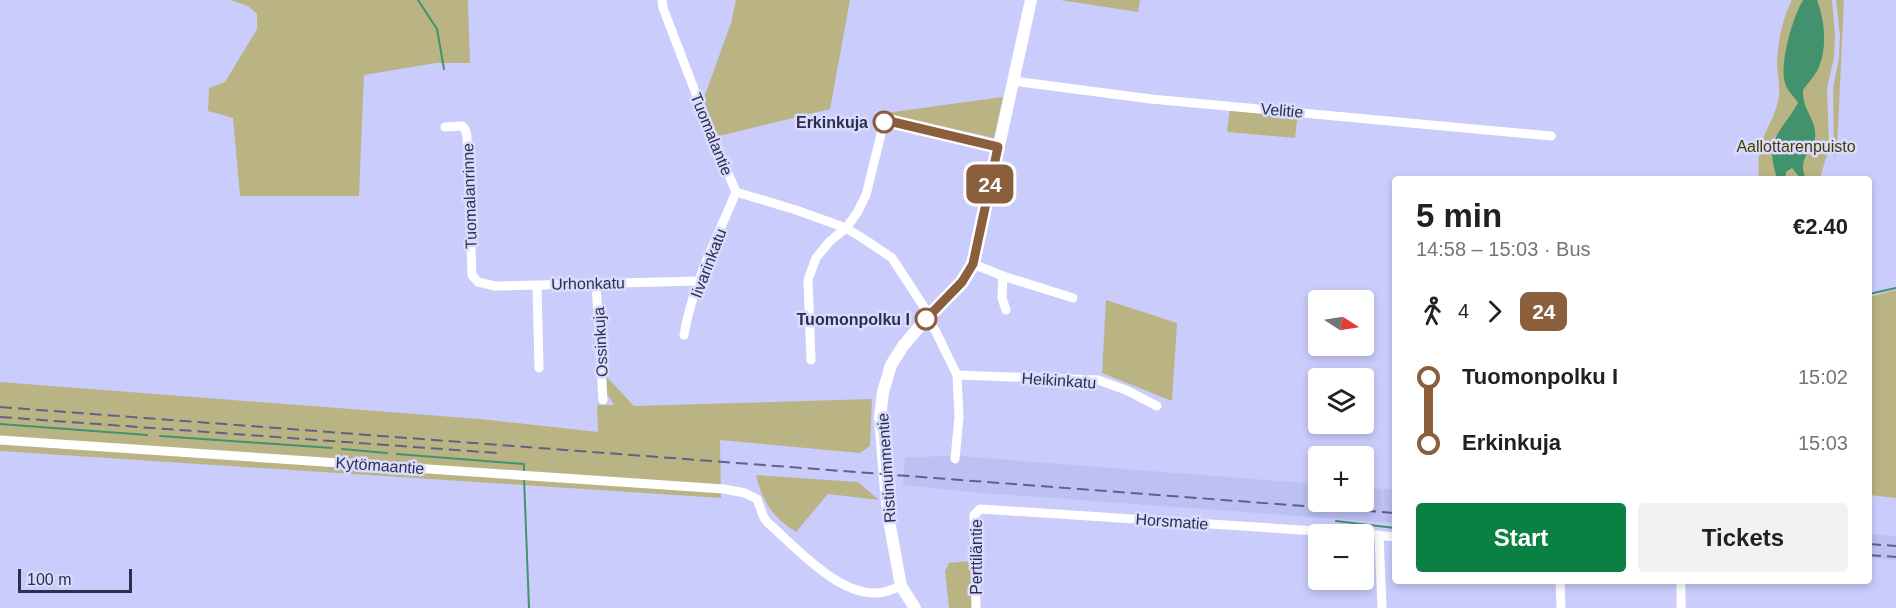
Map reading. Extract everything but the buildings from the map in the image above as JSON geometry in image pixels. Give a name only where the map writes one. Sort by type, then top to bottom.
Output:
[{"type":"street","name":"Tuomalantie","points":[[662,0],[663,8],[706,120],[736,192],[846,228],[892,258],[935,330],[957,375]]},
{"type":"street","name":"Ristinummentie","points":[[915,608],[901,586],[888,515],[880,417],[883,392],[891,365],[925,313],[962,282],[973,264],[1030,0]]},
{"type":"street","name":"Velitie","points":[[1013,81],[1151,99],[1551,135]]},
{"type":"street","points":[[811,360],[808,280],[816,258],[846,228],[866,195],[884,122],[893,122],[998,147]]},
{"type":"street","name":"Tuomalanrinne","points":[[445,127],[462,126],[467,136],[472,275],[478,282]]},
{"type":"street","name":"Iivarinkatu","points":[[684,336],[699,280],[736,192]]},
{"type":"street","points":[[973,264],[1073,298]]},
{"type":"street","points":[[1004,276],[1002,298],[1006,310]]},
{"type":"street","name":"Urhonkatu","points":[[478,282],[488,286],[537,286],[699,280]]},
{"type":"street","name":"Ossinkuja","points":[[596,283],[603,400]]},
{"type":"street","points":[[537,286],[539,368]]},
{"type":"street","points":[[955,459],[959,417],[957,375]]},
{"type":"street","name":"Heikinkatu","points":[[957,375],[1098,380],[1126,390],[1157,406]]},
{"type":"street","name":"Kytömaantie","points":[[0,440],[724,489],[744,493],[758,499],[767,522],[833,580],[854,590],[868,593],[882,593],[901,586]]},
{"type":"street","name":"Horsmatie","points":[[980,509],[1308,530]]},
{"type":"street","name":"Perttiläntie","points":[[976,608],[974,515],[980,509]]},
{"type":"street","name":"Horsmatie","points":[[1374,535],[1392,537]]},
{"type":"street","points":[[1379,535],[1382,608]]},
{"type":"street","points":[[1560,584],[1561,608]]},
{"type":"street","points":[[1681,584],[1681,608]]},
{"type":"shaded area","points":[[1803,0],[1817,0],[1823,26],[1823,54],[1815,74],[1803,90],[1805,105],[1814,124],[1813,147],[1816,151],[1807,154],[1805,158],[1803,166],[1805,176],[1798,176],[1792,168],[1786,172],[1785,176],[1776,176],[1773,165],[1773,145],[1798,103],[1786,86],[1784,74],[1785,52],[1795,17]]},
{"type":"shaded area","points":[[960,456],[1308,483],[1308,512],[1374,512],[1374,488],[1392,490],[1392,523],[970,492],[903,485],[905,457]]},
{"type":"shaded area","points":[[1872,534],[1896,536],[1896,560],[1872,558]]},
{"type":"green space","points":[[230,0],[468,0],[470,63],[436,63],[364,75],[359,196],[240,196],[233,118],[208,111],[209,88],[225,82],[257,29],[257,14],[248,6]]},
{"type":"green space","points":[[736,0],[850,0],[830,109],[707,139],[697,117],[731,23]]},
{"type":"green space","points":[[1060,0],[1140,0],[1138,12]]},
{"type":"green space","name":"Aallottarenpuisto","points":[[1792,0],[1832,0],[1835,35],[1834,58],[1827,88],[1829,148],[1821,176],[1759,176],[1761,146],[1778,100],[1777,62],[1786,15]]},
{"type":"green space","points":[[1836,0],[1844,0],[1837,149],[1834,158],[1833,88],[1839,58],[1840,36]]},
{"type":"green space","points":[[1003,97],[994,138],[885,113]]},
{"type":"green space","points":[[1230,107],[1298,113],[1295,138],[1227,132]]},
{"type":"green space","points":[[1896,290],[1896,498],[1872,495],[1872,296]]},
{"type":"green space","points":[[1106,300],[1177,323],[1172,401],[1102,373]]},
{"type":"green space","points":[[606,376],[634,406],[872,399],[870,446],[860,453],[720,440],[721,498],[0,451],[0,382],[480,419],[598,432],[597,405],[614,405],[607,394]]},
{"type":"green space","points":[[756,475],[858,482],[879,500],[828,494],[796,532],[775,515],[765,501]]},
{"type":"green space","points":[[971,561],[972,608],[949,608],[945,571],[949,563]]},
{"type":"waterway","points":[[418,0],[437,29],[444,69]]},
{"type":"waterway","points":[[1872,293],[1896,288]]},
{"type":"waterway","points":[[0,424],[147,435]]},
{"type":"waterway","points":[[160,436],[332,448]]},
{"type":"waterway","points":[[342,449],[387,453]]},
{"type":"waterway","points":[[397,454],[524,464],[524,472]]},
{"type":"waterway","points":[[524,477],[529,608]]},
{"type":"waterway","points":[[1336,521],[1392,528]]},
{"type":"railway","points":[[0,407],[1392,513]]},
{"type":"railway","points":[[0,417],[497,453]]},
{"type":"railway","points":[[1872,544],[1896,546]]},
{"type":"railway","points":[[1872,555],[1896,557]]},
{"type":"bus line","name":"24","points":[[884,122],[893,122],[998,147],[973,264],[962,282],[926,319]]},
{"type":"place","name":"Erkinkuja","points":[[884,122]]},
{"type":"place","name":"Tuomonpolku I","points":[[926,319]]}]
